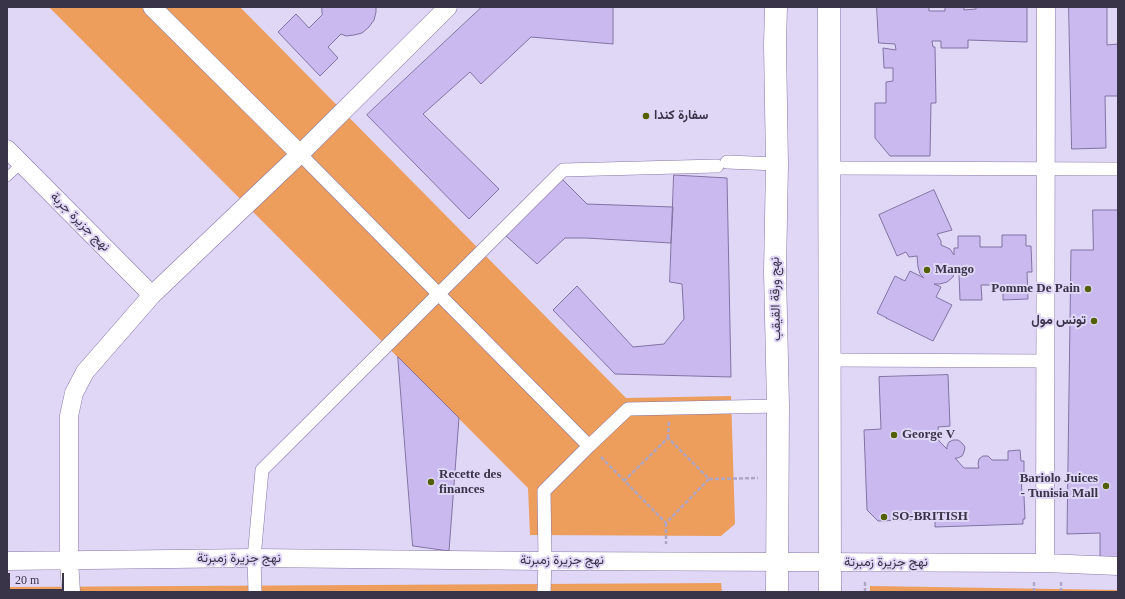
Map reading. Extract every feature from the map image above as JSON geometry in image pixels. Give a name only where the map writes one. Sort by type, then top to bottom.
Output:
[{"type":"main road","name":"نهج ورقة القيقب","points":[[776,7],[775,272],[778,406],[777,592]]},
{"type":"main road","points":[[829,7],[830,592]]},
{"type":"street","points":[[152,7],[589,446]]},
{"type":"street","points":[[1045,564],[1044,361],[1046,7]]},
{"type":"street","points":[[71,592],[69,560],[69,416],[74,393],[85,372],[152,295],[300,154],[438,10]]},
{"type":"street","name":"نهج جزيرة جربة","points":[[7,150],[152,295]]},
{"type":"street","points":[[255,592],[254,558],[262,470],[563,170],[722,164],[776,164]]},
{"type":"street","points":[[830,168],[1118,169]]},
{"type":"street","points":[[830,360],[1044,361]]},
{"type":"street","points":[[544,592],[544,491],[628,409],[778,406]]},
{"type":"street","name":"نهج جزيرة زمبرتة","points":[[7,561],[254,558],[1045,564],[1118,566]]},
{"type":"lane","points":[[7,177],[21,164]]},
{"type":"path","points":[[624,481],[668,438],[709,480]]},
{"type":"path","points":[[589,446],[666,522],[709,480],[777,478]]},
{"type":"shaded area","points":[[49,7],[240,7],[626,398],[731,396],[735,524],[721,536],[530,535],[528,488]]},
{"type":"shaded area","points":[[721,583],[722,592],[7,592],[7,587]]},
{"type":"shaded area","points":[[870,586],[1118,590],[1118,592],[870,592]]},
{"type":"building","points":[[322,7],[376,7],[376,12],[374,20],[362,33],[346,36],[341,34],[328,47],[338,58],[320,76],[278,32],[296,14],[309,28],[322,15]]},
{"type":"building","points":[[482,7],[613,7],[613,44],[531,37],[481,84],[470,72],[423,114],[499,189],[469,219],[367,115]]},
{"type":"building","points":[[877,7],[929,7],[929,11],[945,11],[945,7],[964,7],[964,10],[976,9],[976,7],[1027,7],[1027,42],[968,40],[968,48],[941,48],[941,41],[932,41],[933,47],[935,47],[936,103],[931,103],[930,156],[890,156],[875,138],[875,103],[886,103],[886,82],[893,81],[893,68],[884,68],[883,48],[896,50],[895,44],[879,43]]},
{"type":"building","points":[[1069,7],[1107,7],[1107,45],[1118,44],[1118,96],[1105,96],[1106,148],[1072,149]]},
{"type":"building","points":[[674,175],[727,178],[731,377],[615,374],[553,310],[577,286],[633,347],[664,344],[684,319],[682,284],[670,282]]},
{"type":"building","points":[[562,179],[587,204],[673,207],[671,243],[565,238],[537,264],[505,235]]},
{"type":"building","points":[[934,190],[952,230],[937,234],[941,241],[941,245],[950,249],[954,255],[954,248],[958,248],[958,236],[980,236],[980,247],[1002,247],[1002,235],[1026,235],[1026,246],[1031,246],[1032,272],[1027,272],[1028,299],[1003,300],[1003,285],[981,285],[982,300],[960,300],[959,274],[954,274],[953,277],[947,282],[934,284],[941,287],[936,297],[952,305],[933,341],[877,313],[895,276],[905,281],[910,271],[924,278],[920,274],[917,256],[909,257],[906,252],[897,256],[879,215]]},
{"type":"building","name":"تونس مول","points":[[1093,210],[1118,210],[1118,562],[1100,561],[1100,533],[1067,534],[1071,250],[1093,250]]},
{"type":"building","name":"Recette des finances","points":[[398,357],[459,418],[449,551],[413,546]]},
{"type":"building","points":[[948,375],[950,426],[938,427],[939,441],[947,449],[949,442],[953,440],[958,440],[962,443],[965,447],[964,452],[962,456],[955,458],[964,468],[979,468],[979,459],[983,456],[988,456],[992,460],[1008,460],[1008,451],[1020,450],[1021,461],[1024,461],[1024,473],[1021,473],[1025,519],[1023,519],[1023,524],[935,527],[935,519],[878,521],[867,510],[864,430],[881,429],[879,377]]},
{"type":"place","name":"سفارة كندا","points":[[646,116]]},
{"type":"place","name":"Mango","points":[[927,270]]},
{"type":"place","name":"Pomme De Pain","points":[[1088,289]]},
{"type":"place","name":"تونس مول","points":[[1094,321]]},
{"type":"place","name":"George V","points":[[894,435]]},
{"type":"place","name":"Recette des finances","points":[[431,482]]},
{"type":"place","name":"Bariolo Juices - Tunisia Mall","points":[[1106,486]]},
{"type":"place","name":"SO-BRITISH","points":[[884,517]]}]
